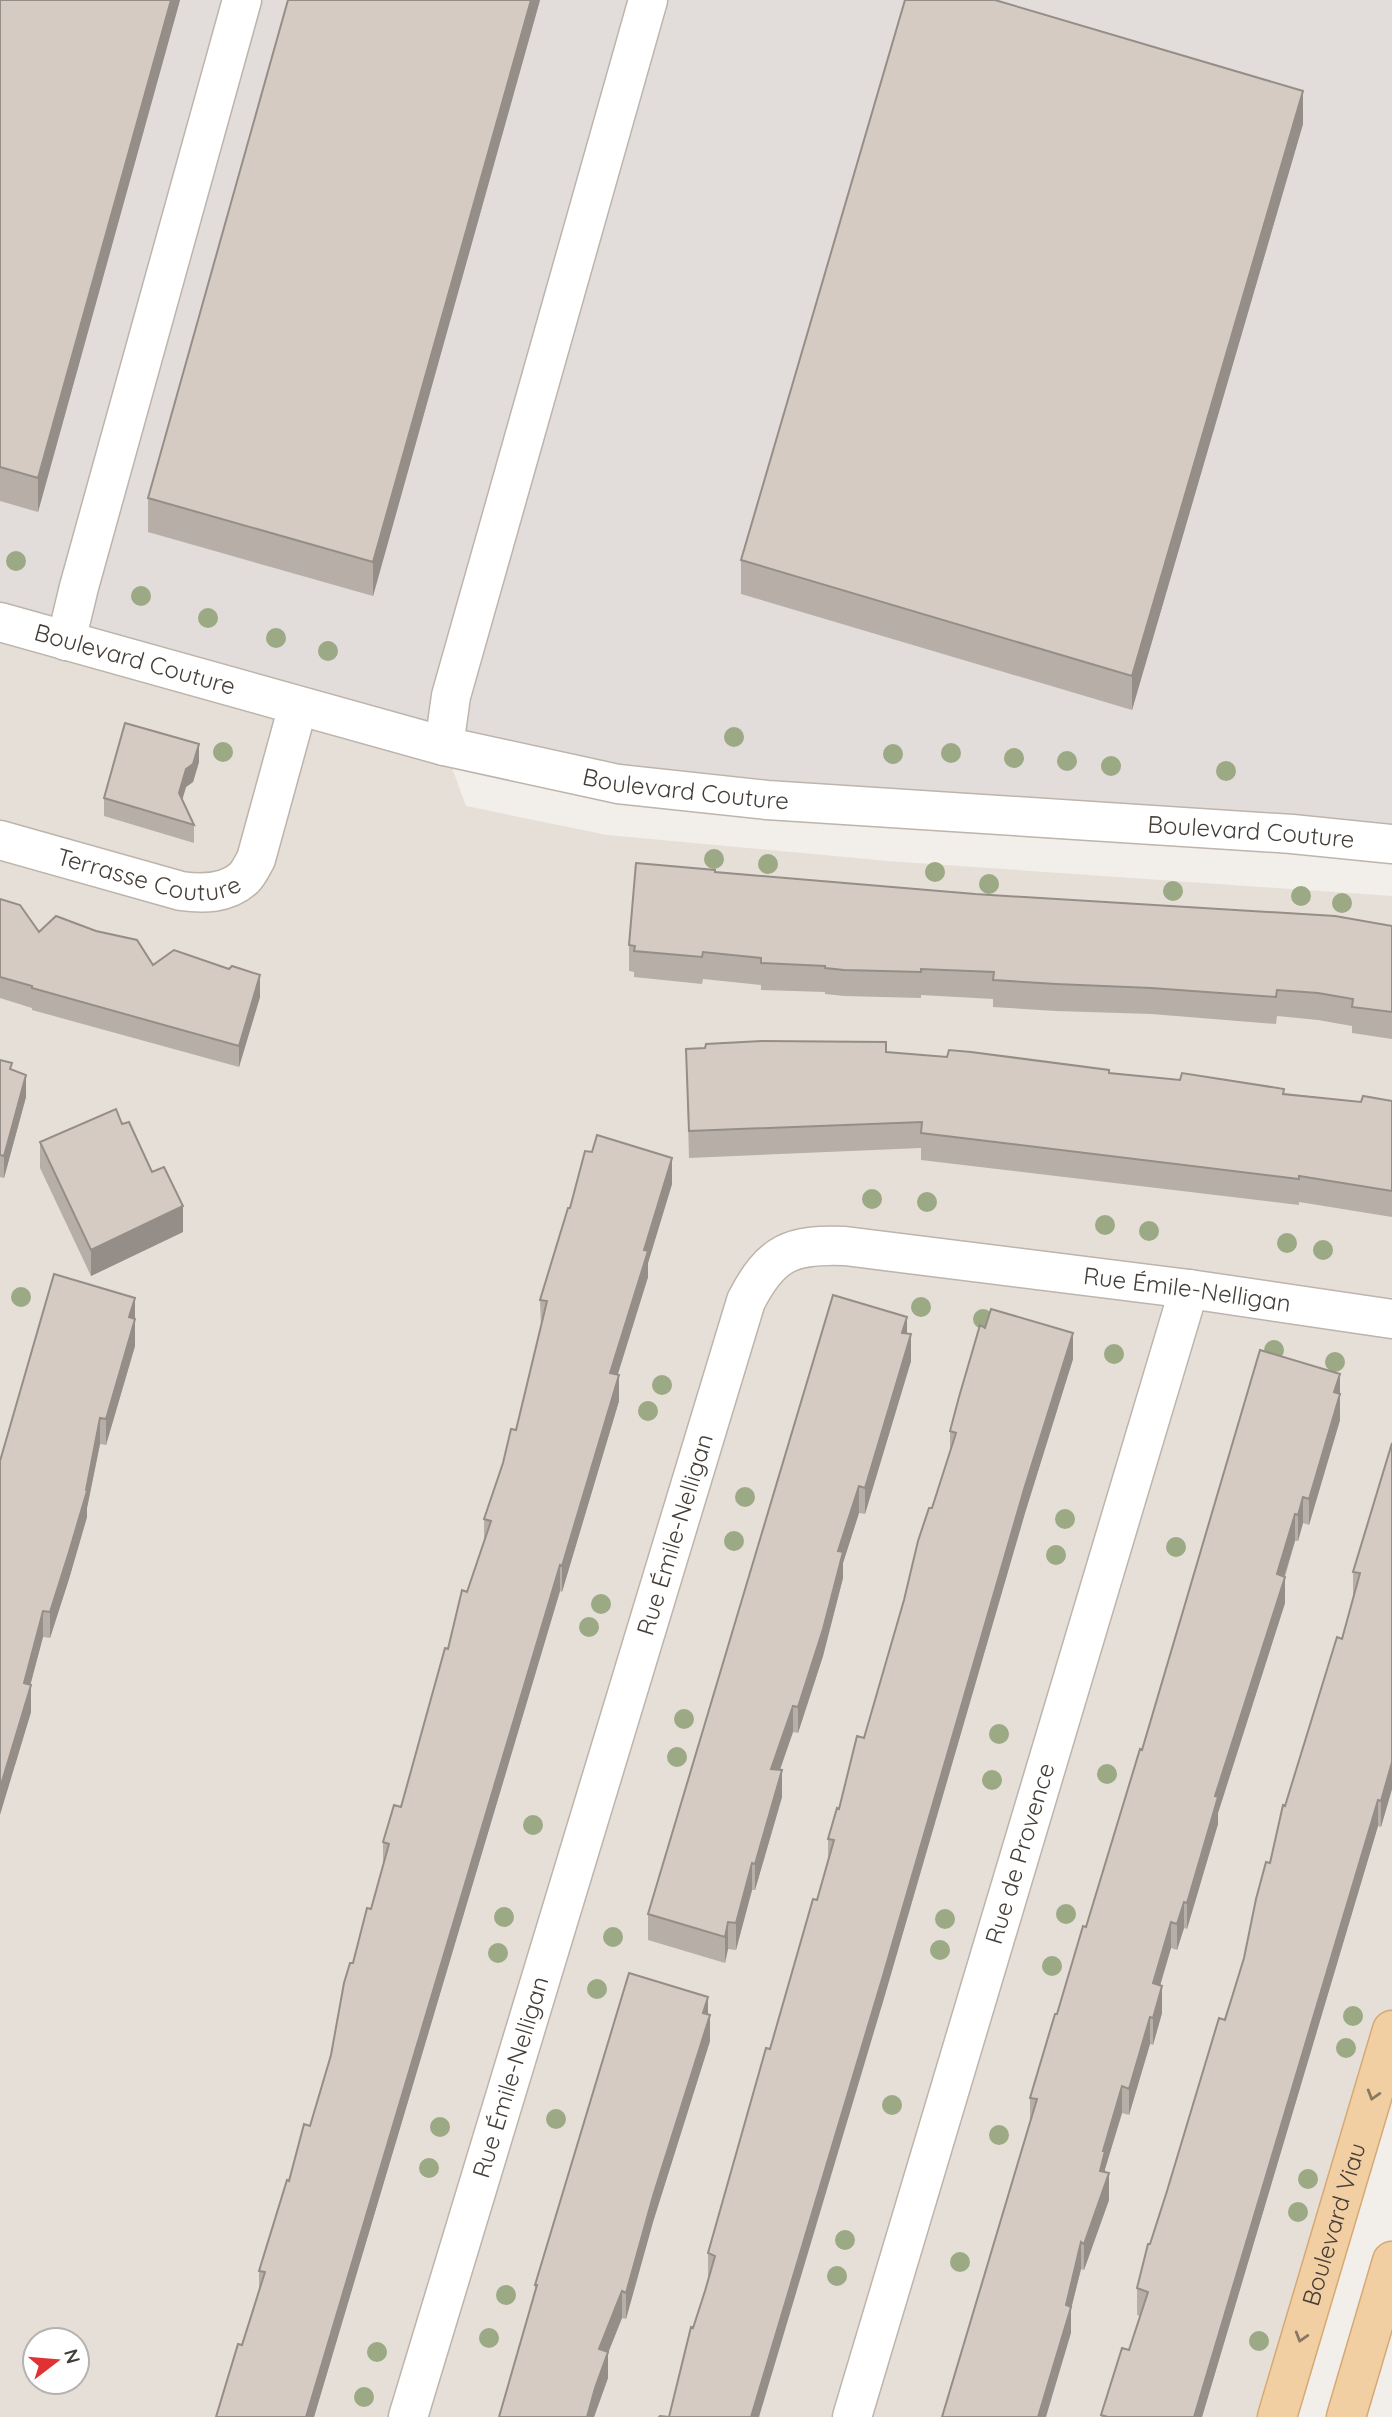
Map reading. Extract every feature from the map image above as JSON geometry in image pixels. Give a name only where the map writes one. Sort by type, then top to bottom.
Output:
[{"type":"main road","name":"Boulevard Viau","points":[[1277,2417],[1392,2030]]},
{"type":"main road","points":[[1346,2417],[1392,2261]]},
{"type":"street","points":[[66,641],[243,0]]},
{"type":"street","points":[[444,746],[452,696],[649,0]]},
{"type":"street","name":"Boulevard Couture","points":[[0,622],[444,746],[618,784],[767,800],[1292,834],[1392,844]]},
{"type":"street","name":"Terrasse Couture","points":[[0,840],[181,891],[205,894],[228,887],[245,877],[256,859],[298,706]]},
{"type":"street","name":"Rue Émile-Nelligan","points":[[408,2417],[746,1301],[760,1273],[787,1252],[815,1245],[845,1246],[1189,1289],[1392,1320]]},
{"type":"street","name":"Rue de Provence","points":[[852,2417],[1189,1289]]},
{"type":"shaded area","points":[[0,0],[1392,0],[1392,844],[444,746],[0,620]]},
{"type":"shaded area","points":[[0,622],[444,746],[466,806],[607,835],[888,861],[1392,896],[1392,2026],[1275,2417],[0,2417]]},
{"type":"building","points":[[0,0],[171,0],[38,478],[0,467]]},
{"type":"building","points":[[288,0],[531,0],[373,562],[148,498]]},
{"type":"building","points":[[905,0],[995,0],[1303,91],[1132,676],[741,560]]},
{"type":"building","points":[[125,723],[199,744],[193,764],[186,769],[179,793],[194,825],[104,798]]},
{"type":"building","points":[[636,863],[975,894],[1335,916],[1392,926],[1392,1012],[1352,1007],[1353,999],[1318,993],[1277,990],[1276,997],[1056,984],[993,980],[994,972],[844,970],[825,966],[761,963],[761,958],[703,952],[702,957],[634,951],[635,946],[629,945]]},
{"type":"building","points":[[0,899],[20,905],[39,932],[56,916],[96,931],[137,940],[153,965],[174,950],[229,969],[232,966],[260,975],[239,1046],[0,977]]},
{"type":"building","points":[[762,1041],[886,1042],[886,1052],[947,1057],[949,1050],[971,1052],[1109,1070],[1109,1073],[1180,1080],[1182,1073],[1284,1089],[1283,1094],[1361,1102],[1363,1096],[1392,1101],[1392,1191],[1299,1176],[1299,1179],[921,1133],[922,1122],[689,1131],[686,1049],[705,1048],[706,1044]]},
{"type":"building","points":[[0,1060],[12,1063],[10,1069],[26,1075],[4,1156],[0,1155]]},
{"type":"building","points":[[116,1109],[122,1124],[129,1122],[152,1172],[164,1167],[183,1206],[91,1250],[40,1142]]},
{"type":"building","points":[[597,1135],[672,1158],[644,1250],[648,1251],[610,1373],[619,1375],[306,2417],[216,2417],[238,2344],[242,2345],[265,2272],[259,2271],[287,2180],[289,2181],[304,2124],[310,2126],[331,2055],[344,1983],[350,1963],[353,1963],[367,1908],[371,1909],[389,1844],[383,1842],[394,1805],[401,1807],[445,1648],[448,1649],[462,1590],[467,1592],[491,1521],[484,1519],[503,1463],[511,1429],[516,1430],[547,1301],[540,1300],[570,1208],[585,1151],[592,1152]]},
{"type":"building","points":[[54,1274],[135,1298],[129,1317],[135,1319],[106,1419],[100,1418],[87,1491],[69,1552],[50,1612],[43,1611],[24,1683],[31,1685],[0,1788],[0,1461]]},
{"type":"building","points":[[833,1295],[907,1317],[902,1333],[911,1334],[865,1488],[859,1486],[838,1551],[843,1552],[823,1629],[798,1707],[793,1706],[771,1769],[782,1770],[755,1864],[752,1863],[736,1923],[728,1922],[725,1937],[648,1914]]},
{"type":"building","points":[[991,1309],[1073,1333],[1025,1486],[751,2417],[669,2417],[691,2327],[693,2328],[715,2256],[708,2253],[766,2048],[770,2049],[813,1899],[817,1900],[834,1840],[828,1839],[837,1808],[839,1809],[857,1736],[864,1738],[918,1541],[929,1508],[932,1508],[956,1433],[950,1431],[980,1325],[985,1328]]},
{"type":"building","points":[[1260,1350],[1340,1374],[1334,1392],[1340,1394],[1309,1499],[1303,1497],[1298,1515],[1295,1514],[1277,1574],[1285,1577],[1215,1796],[1218,1797],[1187,1903],[1184,1902],[1177,1924],[1171,1922],[1153,1983],[1162,1986],[1153,2018],[1150,2017],[1129,2089],[1122,2086],[1103,2151],[1100,2171],[1109,2173],[1084,2244],[1081,2242],[1066,2305],[1071,2307],[1038,2417],[942,2417],[1037,2099],[1030,2098],[1055,2014],[1083,1926],[1086,1927],[1140,1749],[1142,1750]]},
{"type":"building","points":[[1392,1443],[1392,1762],[1381,1801],[1378,1800],[1194,2417],[1101,2415],[1122,2348],[1129,2350],[1148,2292],[1137,2288],[1148,2244],[1167,2191],[1219,2018],[1225,2020],[1244,1958],[1266,1862],[1270,1863],[1283,1805],[1285,1806],[1337,1637],[1342,1639],[1360,1573],[1353,1572]]},
{"type":"building","points":[[629,1973],[708,1997],[703,2013],[710,2015],[653,2196],[626,2293],[622,2291],[599,2349],[608,2352],[587,2417],[499,2417],[535,2285]]}]
